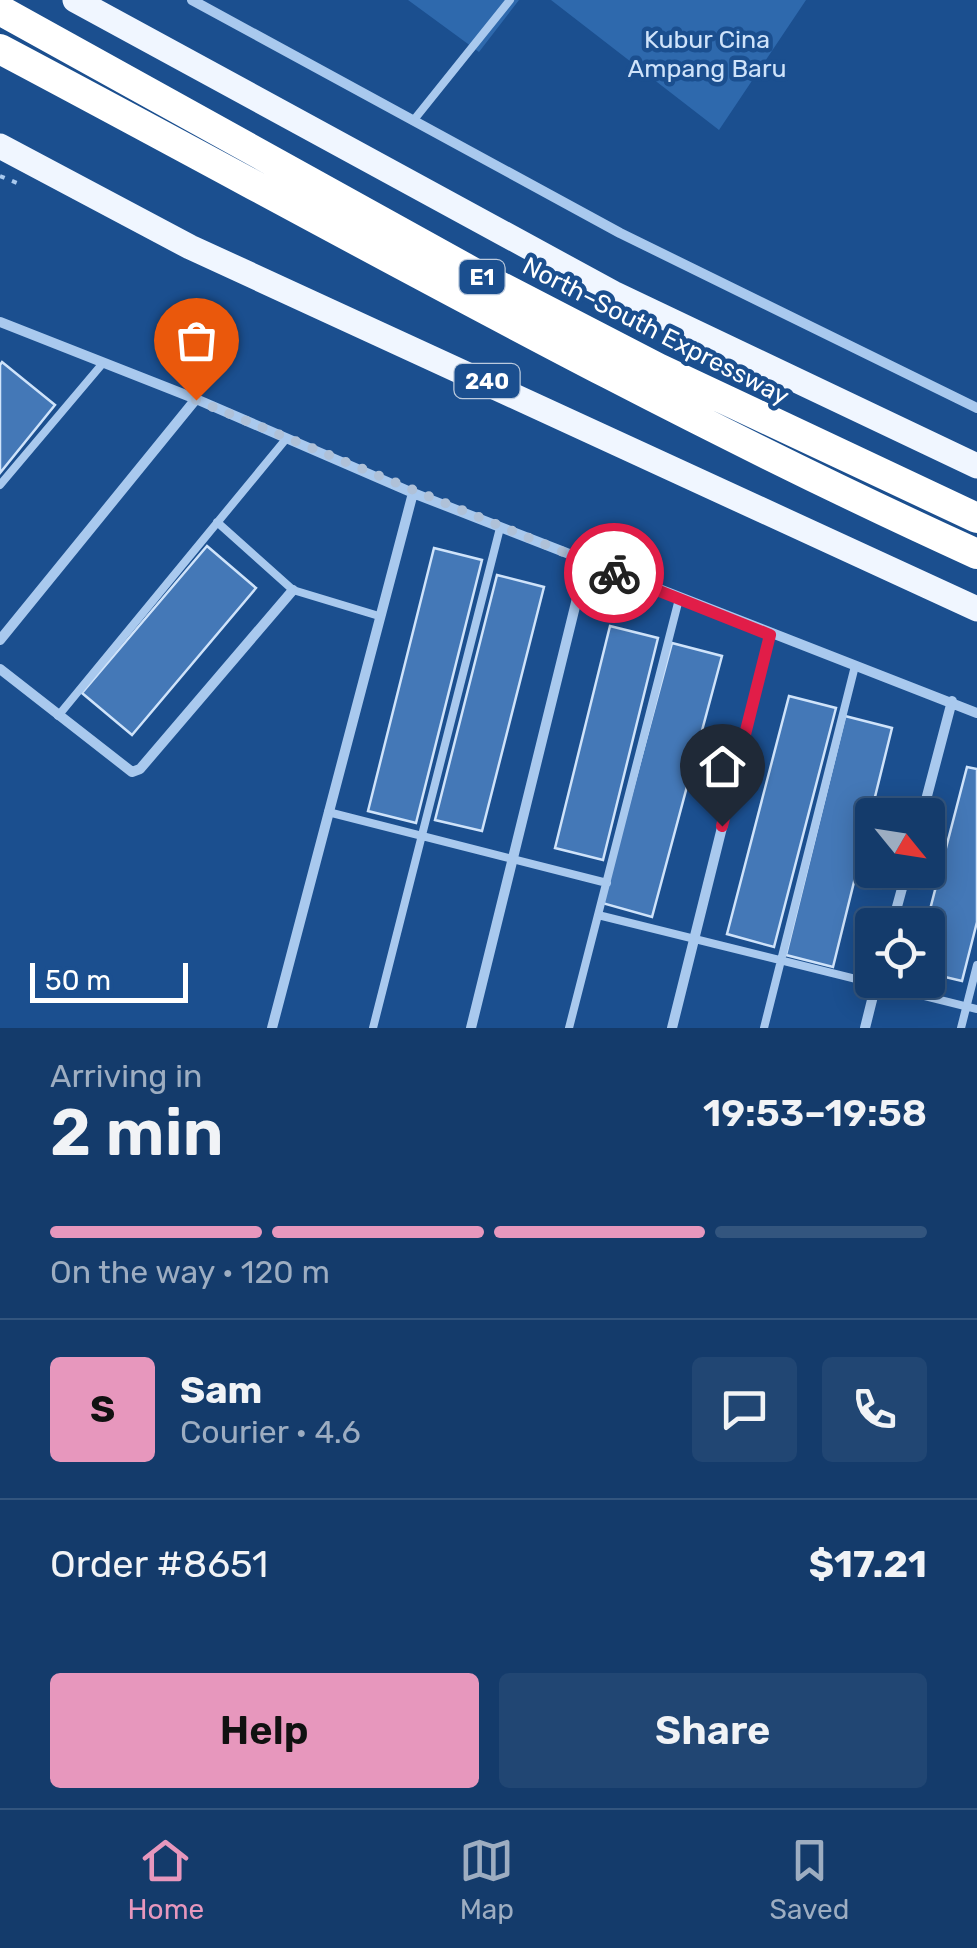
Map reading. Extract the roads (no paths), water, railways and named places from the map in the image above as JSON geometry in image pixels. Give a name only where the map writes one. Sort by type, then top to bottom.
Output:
[{"type":"highway","name":"North–South Expressway","points":[[0,10],[461,266],[658,368],[977,518]]},
{"type":"highway","name":"E1","points":[[0,49],[641,394],[792,470],[977,554]]},
{"type":"main road","points":[[75,0],[613,294],[977,466]]},
{"type":"main road","name":"240","points":[[0,146],[190,246],[977,610]]},
{"type":"street","points":[[192,0],[620,233],[977,408]]},
{"type":"street","points":[[3,328],[103,363],[412,493],[977,713]]},
{"type":"street","points":[[0,640],[196,400]]},
{"type":"street","points":[[272,1028],[412,493]]},
{"type":"street","points":[[471,1028],[586,562]]},
{"type":"street","points":[[0,669],[124,770],[140,769],[293,590]]},
{"type":"street","points":[[672,1028],[770,635]]},
{"type":"street","points":[[927,798],[952,702]]},
{"type":"street","points":[[865,1028],[873,998]]},
{"type":"lane","points":[[413,121],[510,0]]},
{"type":"lane","points":[[0,485],[103,363]]},
{"type":"lane","points":[[58,716],[286,438]]},
{"type":"lane","points":[[217,522],[293,590],[379,616]]},
{"type":"lane","points":[[373,1028],[500,528]]},
{"type":"lane","points":[[569,1028],[680,599]]},
{"type":"lane","points":[[764,1028],[855,666]]},
{"type":"lane","points":[[328,812],[606,883]]},
{"type":"lane","points":[[598,915],[781,962],[855,977]]},
{"type":"lane","points":[[961,1028],[977,965]]},
{"type":"lane","points":[[938,998],[977,1009]]},
{"type":"park label","name":"Kubur Cina Ampang Baru","points":[[707,54]]}]
